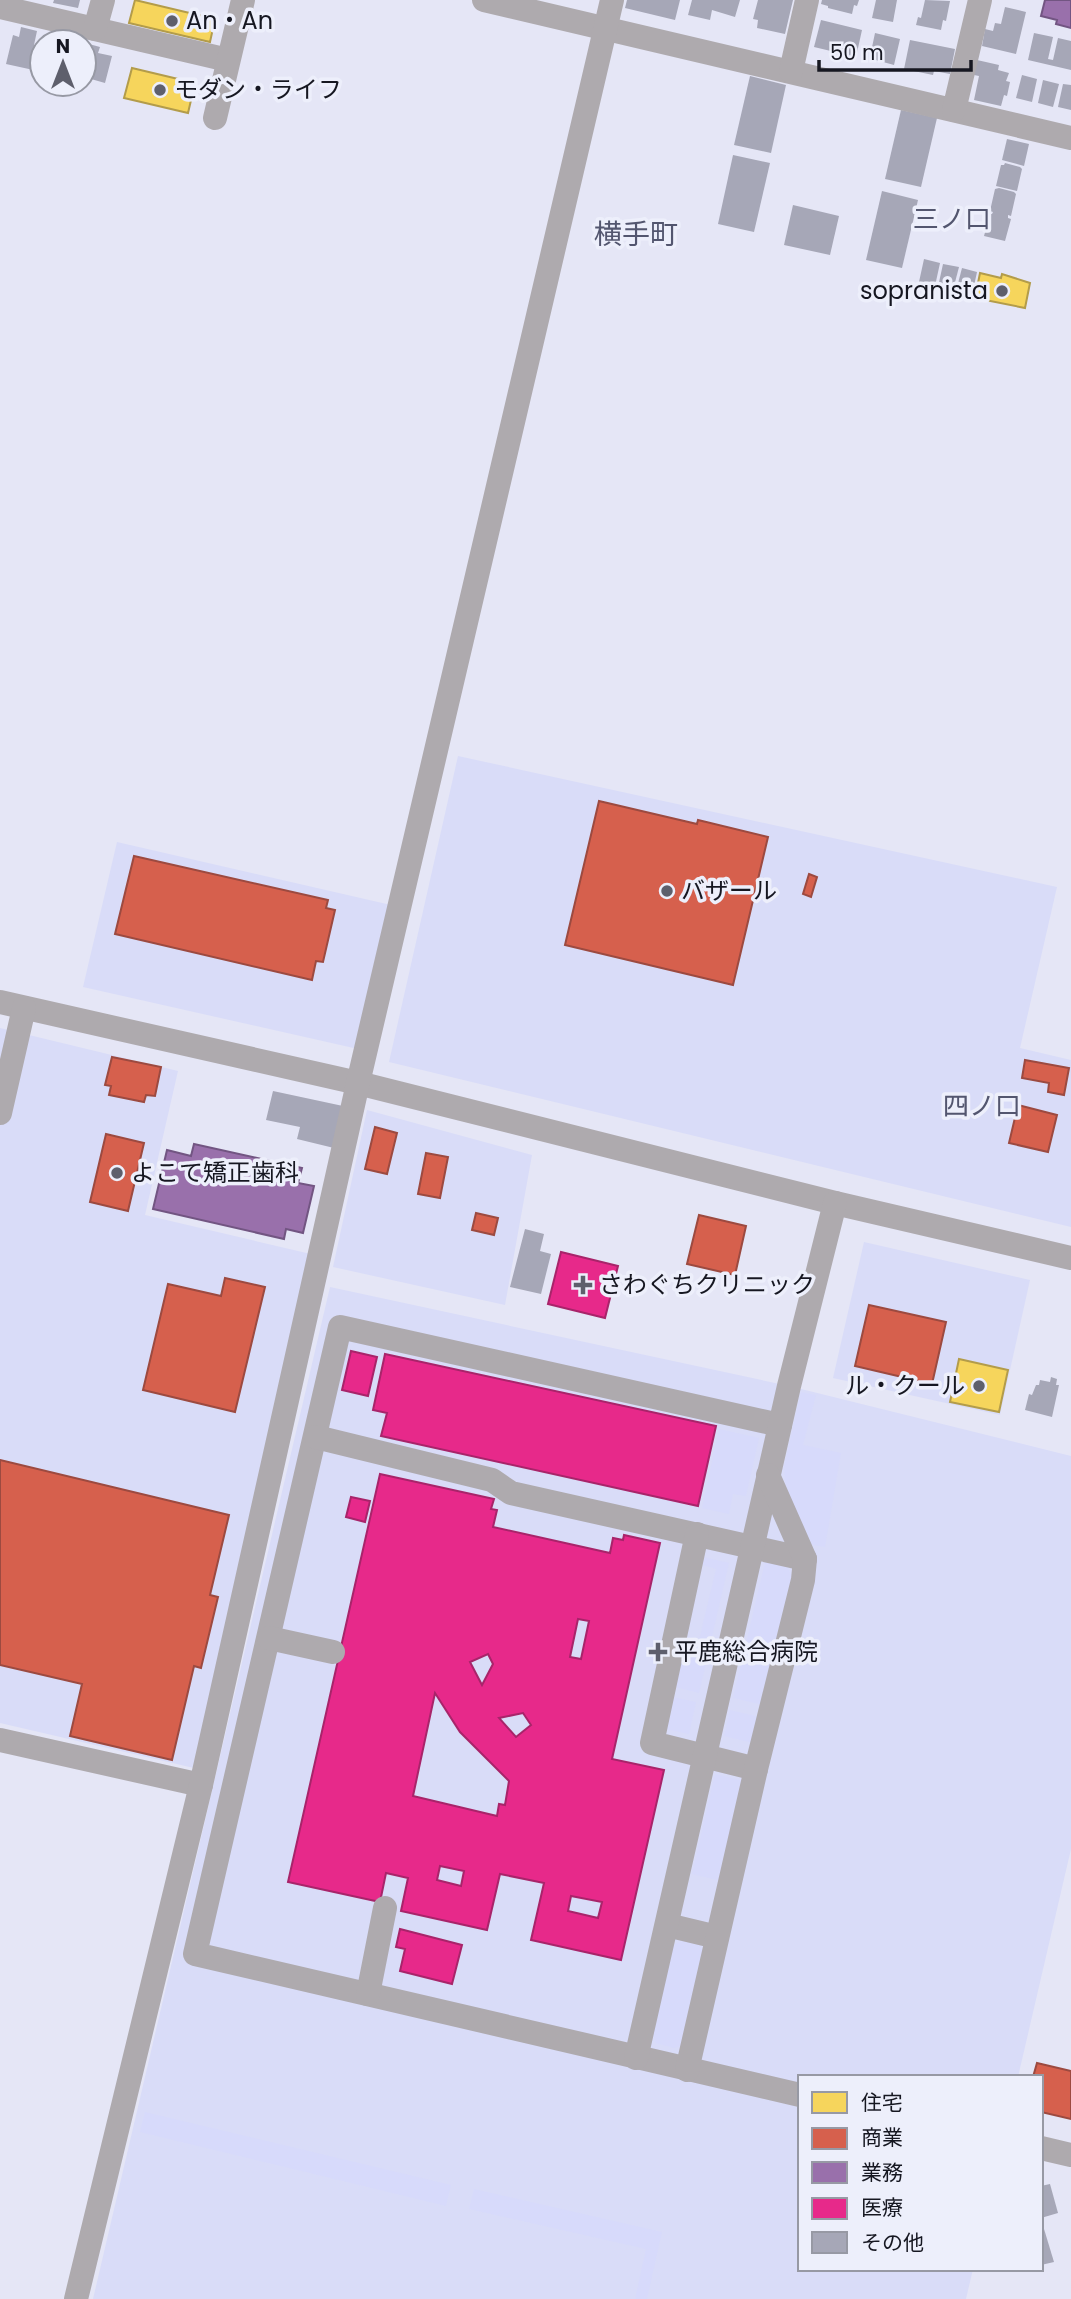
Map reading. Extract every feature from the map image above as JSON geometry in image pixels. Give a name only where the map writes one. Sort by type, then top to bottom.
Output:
[{"type":"street","points":[[95,28],[103,0]]},
{"type":"street","points":[[215,118],[243,0]]},
{"type":"street","points":[[487,0],[1071,138]]},
{"type":"street","points":[[76,2299],[201,1785],[358,1083],[612,0]]},
{"type":"street","points":[[791,71],[807,0]]},
{"type":"street","points":[[954,110],[980,0]]},
{"type":"street","points":[[0,7],[91,28]]},
{"type":"street","points":[[98,30],[228,61]]},
{"type":"street","points":[[0,1113],[12,1005],[358,1083],[835,1203],[1071,1258]]},
{"type":"street","points":[[636,2058],[705,1756],[763,1548],[768,1475],[835,1203]]},
{"type":"street","points":[[780,1425],[340,1327],[195,1954],[798,2095]]},
{"type":"street","points":[[316,1437],[492,1480],[511,1493],[805,1559]]},
{"type":"street","points":[[687,2070],[756,1769],[803,1580],[805,1559],[768,1475]]},
{"type":"street","points":[[763,1548],[789,1545],[793,1531]]},
{"type":"street","points":[[697,1534],[652,1743],[756,1769]]},
{"type":"street","points":[[269,1638],[333,1652]]},
{"type":"street","points":[[0,1740],[201,1785]]},
{"type":"street","points":[[368,1994],[385,1908]]},
{"type":"street","points":[[667,1925],[717,1937]]},
{"type":"street","points":[[1043,2148],[1071,2155]]},
{"type":"shaded area","points":[[458,756],[1057,887],[1020,1048],[1071,1060],[1071,1227],[389,1062]]},
{"type":"shaded area","points":[[117,842],[391,905],[358,1049],[83,987]]},
{"type":"shaded area","points":[[0,1028],[178,1071],[145,1215],[315,1255],[194,1768],[0,1723]]},
{"type":"shaded area","points":[[367,1110],[532,1155],[505,1305],[333,1267]]},
{"type":"shaded area","points":[[864,1242],[1030,1280],[1000,1415],[833,1378]]},
{"type":"shaded area","name":"平鹿総合病院","points":[[330,1287],[789,1386],[1071,1456],[1071,1849],[1018,2075],[798,2075],[798,2271],[973,2271],[966,2299],[93,2299]]},
{"type":"shaded area","points":[[801,1392],[816,1395],[803,1445],[841,1453],[825,1547],[803,1543],[785,1481],[784,1467]]},
{"type":"shaded area","points":[[719,1429],[759,1438],[746,1496],[733,1494],[729,1514],[702,1508]]},
{"type":"shaded area","points":[[702,1557],[729,1563],[699,1693],[672,1686],[679,1653],[695,1657],[716,1569],[700,1564]]},
{"type":"shaded area","points":[[766,1558],[787,1566],[792,1576],[763,1705],[733,1698]]},
{"type":"shaded area","points":[[668,1696],[696,1702],[689,1734],[662,1728]]},
{"type":"shaded area","points":[[730,1710],[760,1717],[753,1743],[724,1736]]},
{"type":"shaded area","points":[[715,1774],[745,1781],[721,1881],[692,1874]]},
{"type":"shaded area","points":[[682,1941],[699,1944],[703,1951],[682,2046],[674,2048],[656,2043],[653,2033],[672,1947]]},
{"type":"shaded area","points":[[145,2112],[451,2185],[446,2206],[140,2132]]},
{"type":"shaded area","points":[[474,2189],[662,2232],[647,2299],[635,2299],[646,2249],[469,2209]]},
{"type":"building: 住宅","name":"An・An","points":[[135,0],[215,19],[210,42],[129,23]]},
{"type":"building: 住宅","name":"モダン・ライフ","points":[[132,68],[195,83],[188,113],[124,98]]},
{"type":"building: 住宅","name":"sopranista","points":[[980,273],[1001,278],[1002,274],[1030,283],[1025,308],[975,298]]},
{"type":"building: 住宅","name":"ル・クール","points":[[959,1359],[1008,1370],[999,1412],[950,1402]]},
{"type":"building: 商業","name":"バザール","points":[[599,801],[768,837],[733,985],[565,945]]},
{"type":"building: 商業","points":[[134,856],[328,900],[326,908],[335,910],[323,962],[316,961],[312,980],[115,934]]},
{"type":"building: 商業","points":[[809,874],[817,877],[811,897],[803,894]]},
{"type":"building: 商業","points":[[112,1057],[161,1067],[155,1096],[146,1095],[144,1102],[109,1095],[111,1086],[105,1085]]},
{"type":"building: 商業","points":[[1025,1060],[1069,1068],[1064,1095],[1048,1092],[1049,1083],[1022,1078]]},
{"type":"building: 商業","points":[[1018,1105],[1057,1115],[1048,1152],[1009,1143]]},
{"type":"building: 商業","points":[[375,1127],[397,1133],[387,1174],[365,1169]]},
{"type":"building: 商業","name":"よこて矯正歯科","points":[[106,1134],[144,1143],[128,1211],[90,1202]]},
{"type":"building: 商業","points":[[426,1153],[448,1157],[440,1198],[418,1194]]},
{"type":"building: 商業","points":[[476,1213],[498,1218],[494,1235],[472,1230]]},
{"type":"building: 商業","points":[[699,1215],[746,1226],[735,1275],[687,1264]]},
{"type":"building: 商業","points":[[225,1278],[265,1287],[235,1412],[143,1390],[168,1284],[221,1296]]},
{"type":"building: 商業","points":[[869,1305],[946,1322],[932,1384],[855,1366]]},
{"type":"building: 商業","points":[[0,1460],[229,1515],[210,1595],[218,1597],[201,1668],[194,1666],[172,1760],[70,1736],[82,1684],[0,1665]]},
{"type":"building: 商業","points":[[1037,2063],[1071,2071],[1071,2119],[1043,2112],[1043,2075],[1034,2075]]},
{"type":"building: 業務","points":[[1045,0],[1071,0],[1071,28],[1056,24],[1057,20],[1041,16]]},
{"type":"building: 業務","points":[[194,1144],[302,1168],[298,1183],[314,1186],[303,1233],[286,1229],[284,1239],[153,1209],[167,1150],[191,1156]]},
{"type":"building: 医療","name":"さわぐちクリニック","points":[[561,1252],[618,1266],[605,1318],[548,1304]]},
{"type":"building: 医療","points":[[351,1351],[377,1357],[368,1396],[342,1390]]},
{"type":"building: 医療","points":[[385,1354],[716,1426],[698,1506],[381,1436],[387,1413],[373,1410]]},
{"type":"building: 医療","points":[[380,1474],[494,1499],[491,1509],[497,1510],[493,1527],[610,1553],[613,1538],[623,1540],[624,1535],[660,1543],[612,1759],[664,1770],[621,1960],[531,1940],[544,1883],[500,1874],[487,1930],[401,1911],[408,1878],[386,1873],[380,1902],[288,1882]],"holes":[[[578,1619],[589,1621],[581,1659],[570,1657]],[[488,1654],[493,1664],[482,1685],[470,1662]],[[435,1693],[460,1732],[509,1781],[505,1805],[499,1804],[497,1816],[413,1796]],[[523,1713],[531,1725],[516,1737],[499,1718]],[[440,1866],[464,1871],[461,1886],[437,1880]],[[571,1896],[602,1902],[598,1918],[568,1911]]]},
{"type":"building: 医療","points":[[351,1497],[370,1501],[365,1522],[346,1517]]},
{"type":"building: 医療","points":[[400,1929],[462,1945],[452,1984],[400,1971],[405,1949],[396,1947]]},
{"type":"building: その他","points":[[54,0],[80,0],[78,8],[53,3]]},
{"type":"building: その他","points":[[627,0],[680,0],[675,20],[625,8]]},
{"type":"building: その他","points":[[692,0],[740,0],[735,17],[712,10],[710,20],[688,15]]},
{"type":"building: その他","points":[[758,0],[793,0],[785,34],[757,28],[758,20],[753,19]]},
{"type":"building: その他","points":[[822,0],[859,0],[857,6],[854,5],[852,14],[828,8],[821,4]]},
{"type":"building: その他","points":[[876,0],[897,0],[893,22],[872,18]]},
{"type":"building: その他","points":[[925,0],[950,1],[946,21],[943,20],[941,30],[916,25],[918,17],[921,18]]},
{"type":"building: その他","points":[[1005,7],[1026,12],[1016,54],[982,46],[985,29],[993,31],[995,23],[1001,24]]},
{"type":"building: その他","points":[[821,20],[862,30],[856,57],[814,47]]},
{"type":"building: その他","points":[[21,27],[28,29],[28,69],[6,64],[13,35],[19,37]]},
{"type":"building: その他","points":[[875,33],[900,39],[894,65],[872,59]]},
{"type":"building: その他","points":[[1034,33],[1053,37],[1048,59],[1053,60],[1058,38],[1071,41],[1071,70],[1028,60]]},
{"type":"building: その他","points":[[910,40],[955,49],[950,74],[934,71],[933,75],[904,69]]},
{"type":"building: その他","points":[[98,53],[112,56],[105,83],[98,81]]},
{"type":"building: その他","points":[[977,60],[999,65],[998,70],[1009,73],[1006,81],[1010,82],[1007,96],[1004,95],[1001,106],[974,100],[979,76],[974,75]]},
{"type":"building: その他","points":[[1022,75],[1037,79],[1032,102],[1016,98]]},
{"type":"building: その他","points":[[750,76],[786,85],[771,153],[734,145]]},
{"type":"building: その他","points":[[1043,80],[1059,84],[1053,107],[1038,103]]},
{"type":"building: その他","points":[[1063,84],[1071,85],[1071,110],[1058,107]]},
{"type":"building: その他","points":[[901,110],[937,118],[921,187],[885,179]]},
{"type":"building: その他","points":[[1007,139],[1029,144],[1024,166],[1002,160]]},
{"type":"building: その他","points":[[733,155],[770,163],[754,232],[718,224]]},
{"type":"building: その他","points":[[1005,163],[1022,169],[1017,191],[996,186],[1001,165]]},
{"type":"building: その他","points":[[995,189],[1016,194],[1011,216],[1008,215],[1011,219],[1005,241],[984,236],[990,214],[993,212],[990,211]]},
{"type":"building: その他","points":[[882,191],[918,200],[902,268],[866,260]]},
{"type":"building: その他","points":[[793,205],[839,216],[830,255],[784,245]]},
{"type":"building: その他","points":[[924,259],[940,263],[935,286],[919,282]]},
{"type":"building: その他","points":[[943,264],[959,267],[953,290],[938,287]]},
{"type":"building: その他","points":[[962,268],[977,272],[972,295],[956,291]]},
{"type":"building: その他","points":[[273,1091],[343,1106],[334,1148],[297,1139],[300,1127],[266,1120]]},
{"type":"building: その他","points":[[525,1229],[544,1234],[540,1251],[551,1254],[541,1294],[510,1287]]},
{"type":"building: その他","points":[[1051,1377],[1057,1379],[1056,1385],[1059,1385],[1052,1417],[1025,1410],[1029,1394],[1032,1395],[1036,1385],[1039,1385],[1040,1380],[1050,1382]]},
{"type":"building: その他","points":[[1050,2184],[1058,2213],[1043,2217],[1043,2186]]},
{"type":"building: その他","points":[[1043,2226],[1054,2262],[1043,2265]]},
{"type":"place","name":"An・An","points":[[172,21]]},
{"type":"place","name":"モダン・ライフ","points":[[160,90]]},
{"type":"place","name":"sopranista","points":[[1002,291]]},
{"type":"place","name":"バザール","points":[[667,891]]},
{"type":"place","name":"よこて矯正歯科","points":[[117,1173]]},
{"type":"place","name":"さわぐちクリニック","points":[[583,1285]]},
{"type":"place","name":"ル・クール","points":[[979,1386]]},
{"type":"place","name":"平鹿総合病院","points":[[658,1652]]},
{"type":"district","name":"三ノ口","points":[[952,219]]},
{"type":"district","name":"横手町","points":[[636,234]]},
{"type":"district","name":"四ノ口","points":[[982,1106]]}]
